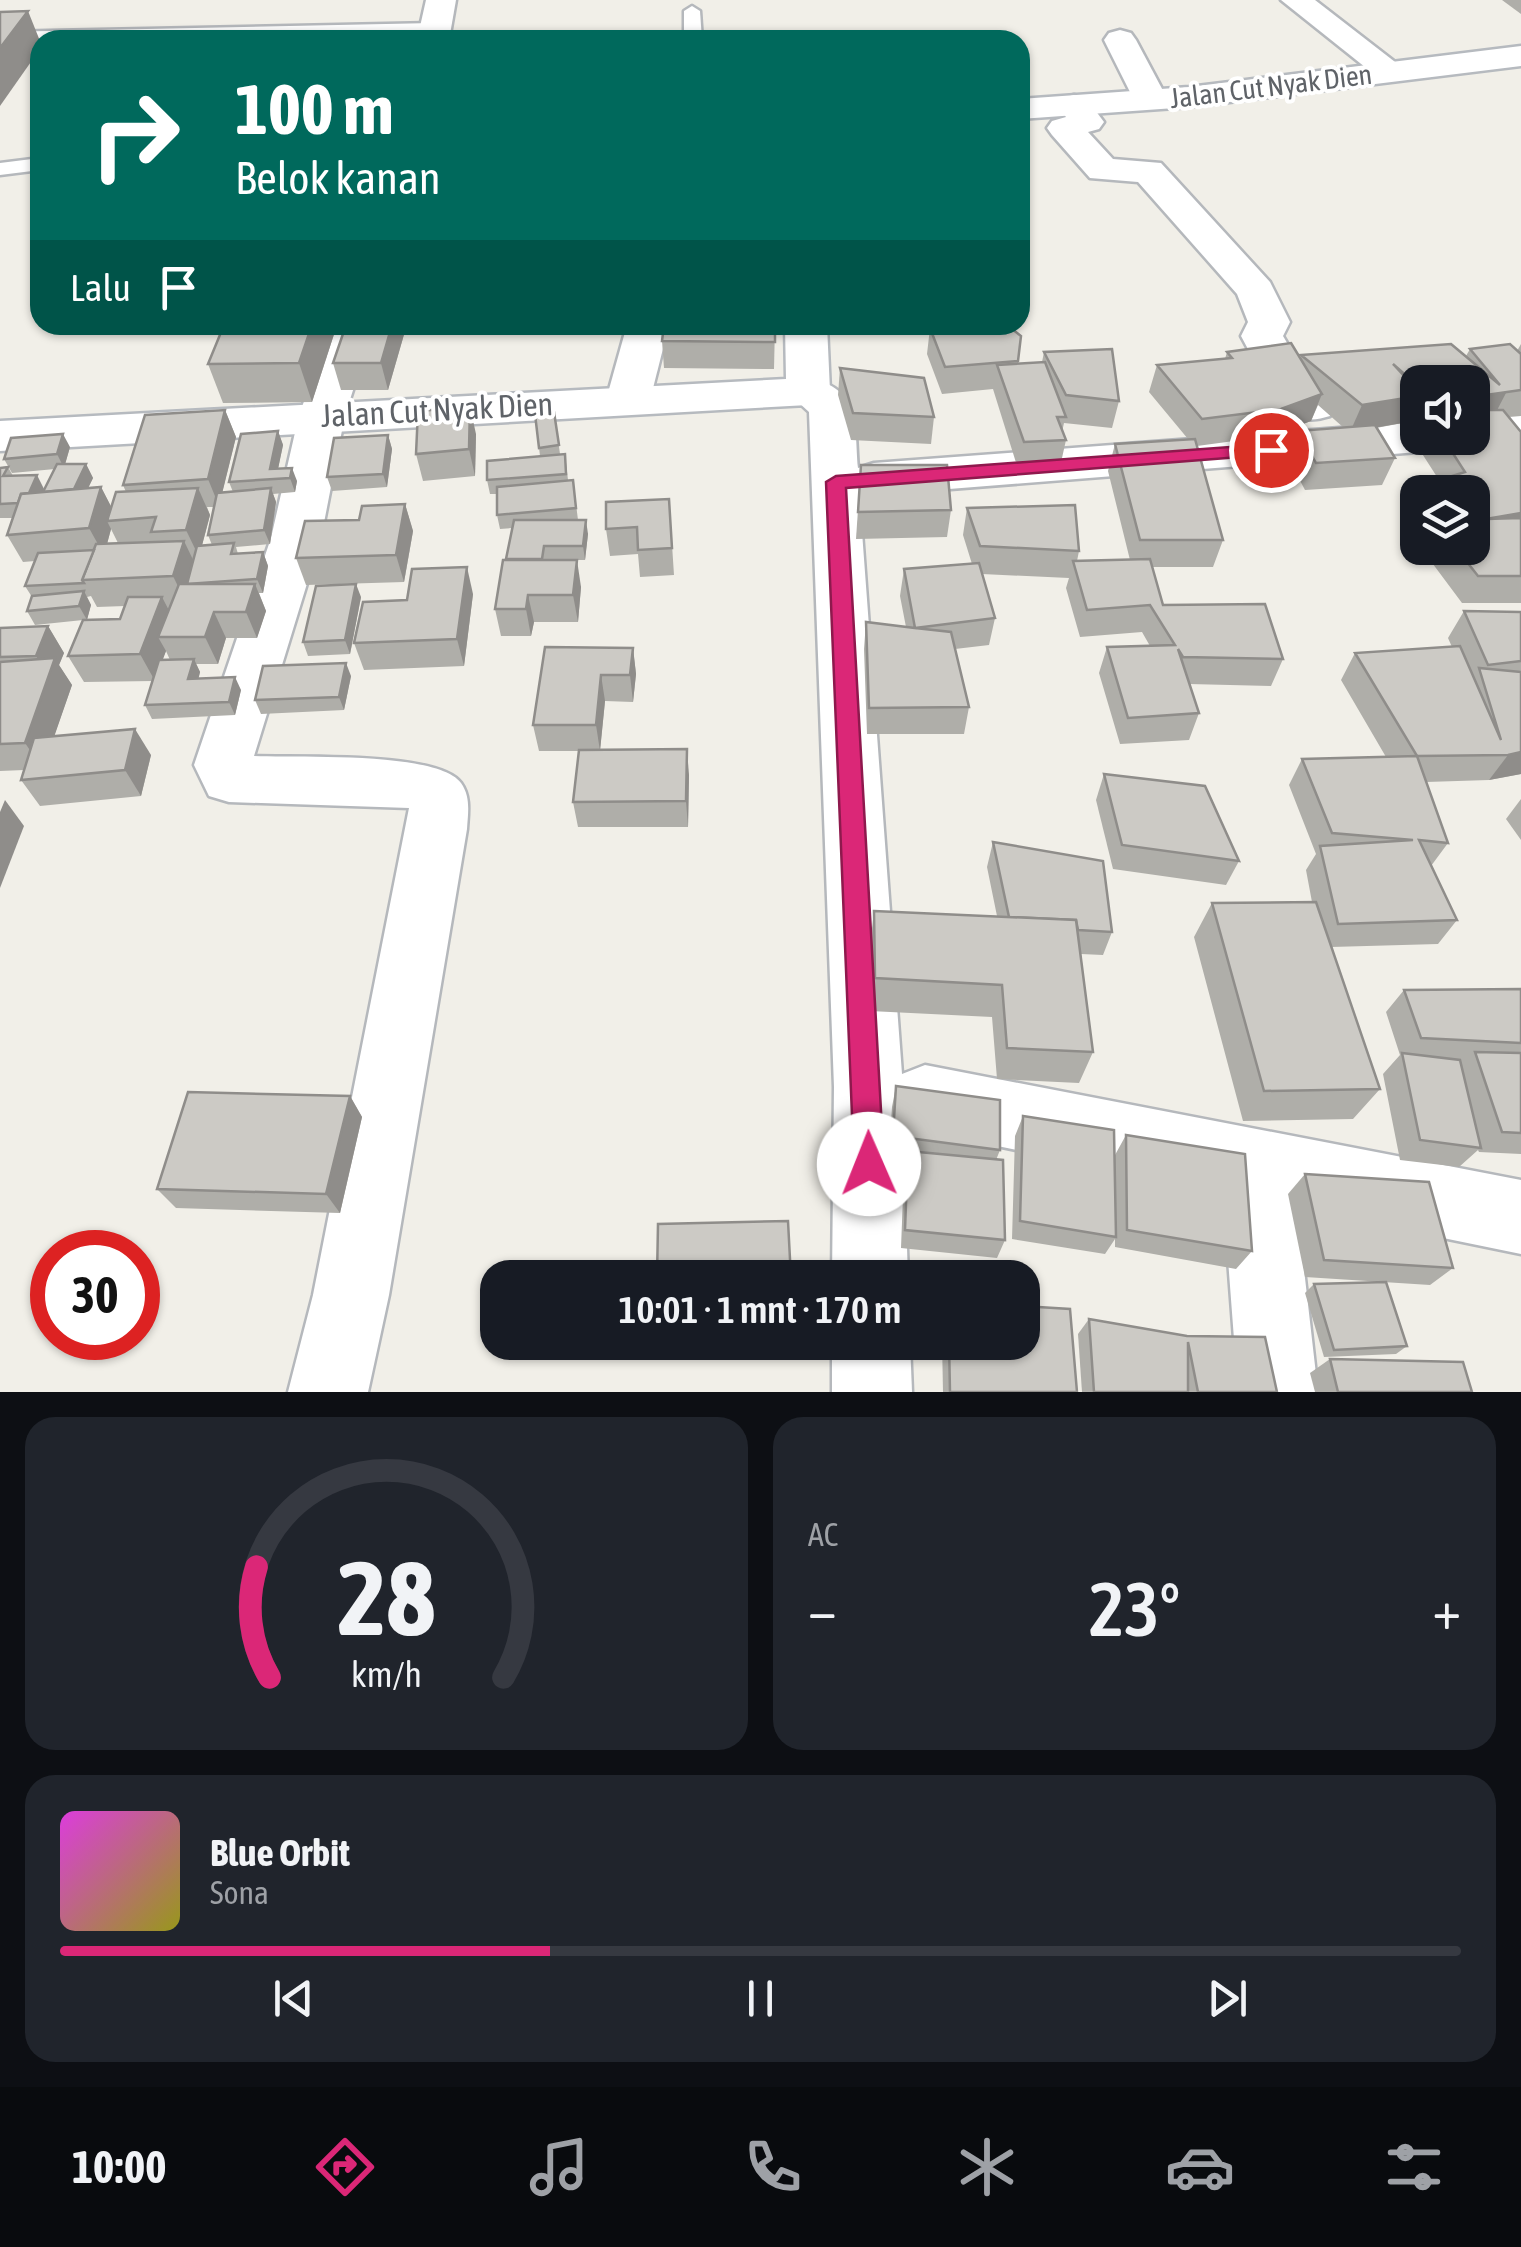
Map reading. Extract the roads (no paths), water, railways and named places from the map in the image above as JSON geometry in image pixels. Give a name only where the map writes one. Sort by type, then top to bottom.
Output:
[{"type":"street","points":[[1296,0],[1392,72]]},
{"type":"street","points":[[1120,40],[1151,100]]},
{"type":"street","name":"Jalan Cut Nyak Dien","points":[[1030,108],[1151,100],[1521,56]]},
{"type":"street","points":[[1074,105],[1087,122],[1064,128],[1097,166],[1110,172],[1148,171],[1256,291],[1268,322],[1262,336],[1267,350],[1350,444]]},
{"type":"street","points":[[328,1392],[362,1236],[437,829],[439,798],[419,785],[229,779],[224,772],[296,538],[322,416],[350,335]]},
{"type":"street","points":[[628,400],[645,335]]},
{"type":"street","points":[[806,335],[808,391],[831,406],[868,1088],[870,1260]]},
{"type":"street","name":"Jalan Cut Nyak Dien","points":[[0,436],[808,391]]},
{"type":"street","points":[[1490,429],[1521,426]]},
{"type":"street","points":[[836,482],[1400,439]]},
{"type":"street","points":[[868,1088],[1521,1217]]},
{"type":"street","points":[[1257,1166],[1278,1392]]},
{"type":"street","points":[[871,1360],[872,1392]]},
{"type":"lane","points":[[692,11],[693,30]]},
{"type":"lane","points":[[277,30],[436,23]]},
{"type":"lane","points":[[0,38],[30,38]]},
{"type":"lane","points":[[0,169],[30,165]]}]
